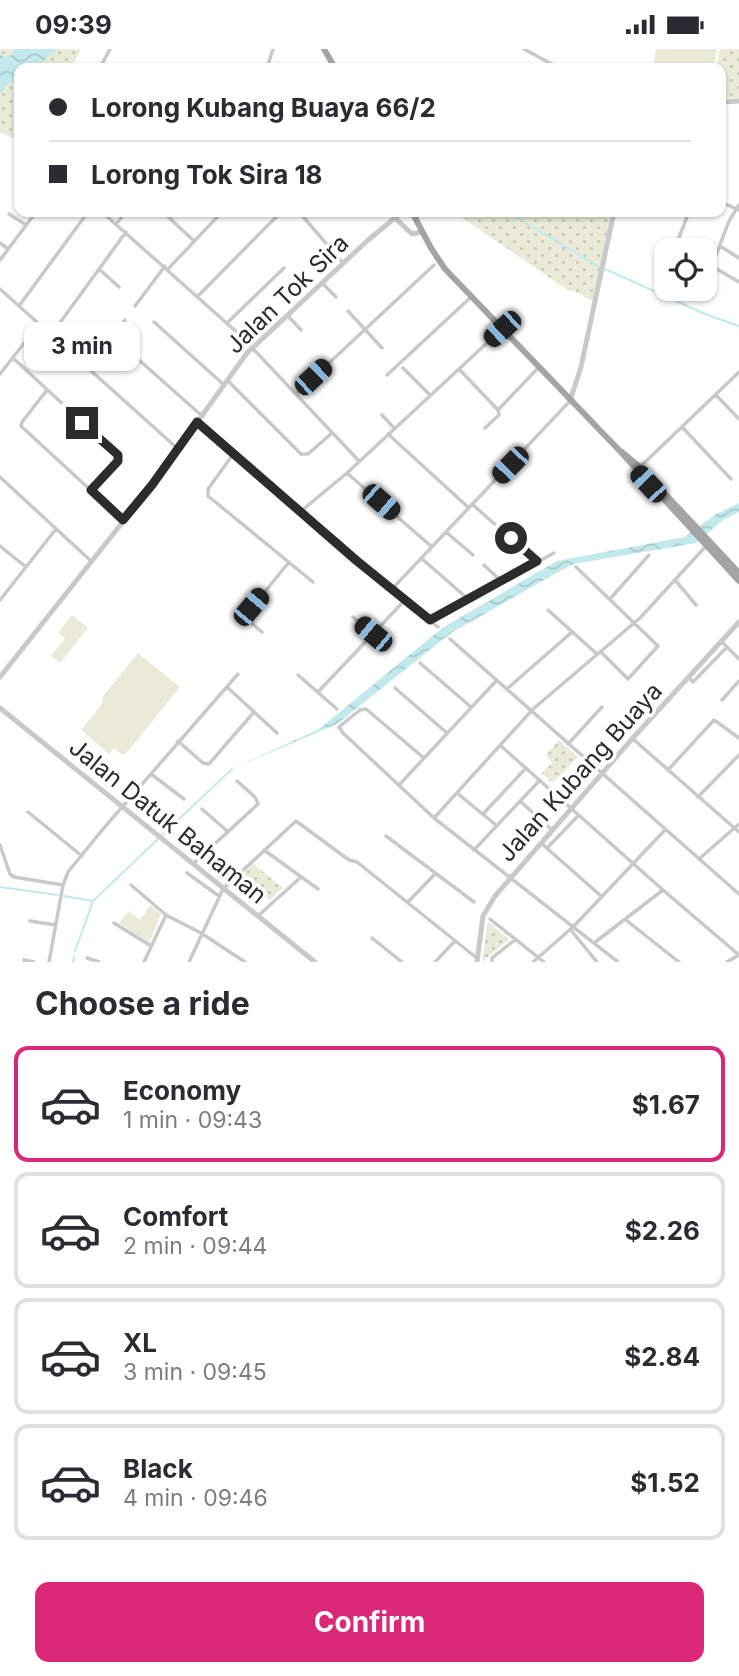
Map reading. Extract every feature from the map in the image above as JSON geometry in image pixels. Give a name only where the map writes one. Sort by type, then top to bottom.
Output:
[{"type":"main road","points":[[414,217],[440,263],[693,527]]},
{"type":"main road","points":[[618,449],[640,467],[739,581]]},
{"type":"main road","points":[[704,541],[739,573]]},
{"type":"street","points":[[524,49],[544,63]]},
{"type":"street","points":[[717,252],[730,217],[738,207]]},
{"type":"street","points":[[9,214],[26,225]]},
{"type":"street","points":[[0,260],[32,217]]},
{"type":"street","points":[[19,306],[84,217]]},
{"type":"street","points":[[109,217],[252,347],[359,461]]},
{"type":"street","points":[[117,223],[122,217]]},
{"type":"street","points":[[168,217],[194,241]]},
{"type":"street","points":[[135,306],[166,268],[217,217]]},
{"type":"street","points":[[198,296],[276,217]]},
{"type":"street","points":[[303,217],[343,263]]},
{"type":"street","points":[[392,589],[570,401],[581,367],[613,217]]},
{"type":"street","points":[[679,238],[687,217]]},
{"type":"street","points":[[394,218],[412,234],[422,232]]},
{"type":"street","name":"Jalan Tok Sira","points":[[0,677],[178,449],[252,347],[394,218]]},
{"type":"street","points":[[51,335],[126,232]]},
{"type":"street","points":[[0,243],[8,249]]},
{"type":"street","points":[[719,246],[739,258]]},
{"type":"street","points":[[296,393],[434,265]]},
{"type":"street","points":[[227,323],[285,268]]},
{"type":"street","points":[[99,269],[119,287]]},
{"type":"street","points":[[717,269],[739,282]]},
{"type":"street","points":[[322,282],[336,297]]},
{"type":"street","points":[[0,289],[178,449]]},
{"type":"street","points":[[387,375],[471,297]]},
{"type":"street","points":[[348,311],[382,348]]},
{"type":"street","points":[[287,314],[301,330]]},
{"type":"street","points":[[90,370],[125,320]]},
{"type":"street","points":[[154,323],[225,382],[301,454],[308,454],[332,433]]},
{"type":"street","points":[[0,375],[39,324]]},
{"type":"street","points":[[301,511],[502,329]]},
{"type":"street","points":[[113,337],[201,415]]},
{"type":"street","points":[[13,358],[118,455],[118,461],[91,490]]},
{"type":"street","points":[[403,368],[430,395]]},
{"type":"street","points":[[485,428],[499,413],[498,410],[538,368]]},
{"type":"street","points":[[458,369],[498,410]]},
{"type":"street","points":[[640,467],[739,372]]},
{"type":"street","points":[[47,390],[21,426],[123,520]]},
{"type":"street","points":[[716,395],[739,419]]},
{"type":"street","points":[[382,415],[394,428]]},
{"type":"street","points":[[197,422],[438,627]]},
{"type":"street","points":[[682,427],[731,479]]},
{"type":"street","points":[[388,434],[499,528]]},
{"type":"street","points":[[234,453],[208,489],[208,496],[313,582]]},
{"type":"street","points":[[346,473],[432,547]]},
{"type":"street","points":[[0,477],[91,561]]},
{"type":"street","points":[[0,600],[56,529]]},
{"type":"street","points":[[446,532],[473,555]]},
{"type":"street","points":[[509,537],[537,561]]},
{"type":"street","points":[[434,818],[531,712],[635,622],[675,580],[704,541]]},
{"type":"street","points":[[0,546],[26,567]]},
{"type":"street","points":[[430,620],[554,553]]},
{"type":"street","points":[[610,599],[649,555]]},
{"type":"street","points":[[421,558],[467,599]]},
{"type":"street","points":[[262,632],[246,615],[289,562]]},
{"type":"street","points":[[484,565],[501,581]]},
{"type":"street","points":[[548,610],[624,677],[630,678],[658,646],[576,567]]},
{"type":"street","points":[[675,580],[696,605]]},
{"type":"street","points":[[318,692],[405,600]]},
{"type":"street","points":[[353,617],[373,634]]},
{"type":"street","name":"Jalan Kubang Buaya","points":[[477,960],[483,916],[488,905],[632,739],[739,622]]},
{"type":"street","points":[[507,689],[572,632]]},
{"type":"street","points":[[450,639],[739,894]]},
{"type":"street","points":[[721,641],[739,659]]},
{"type":"street","points":[[688,677],[693,682],[727,647]]},
{"type":"street","points":[[420,663],[471,707]]},
{"type":"street","points":[[49,962],[63,885],[68,872],[238,674]]},
{"type":"street","points":[[298,675],[337,709]]},
{"type":"street","points":[[399,785],[497,681]]},
{"type":"street","points":[[722,700],[739,681]]},
{"type":"street","points":[[227,687],[277,733]]},
{"type":"street","points":[[395,688],[447,733]]},
{"type":"street","points":[[568,744],[602,707]]},
{"type":"street","name":"Jalan Datuk Bahaman","points":[[0,708],[314,962]]},
{"type":"street","points":[[424,758],[366,709],[360,710],[339,729],[434,818],[617,962]]},
{"type":"street","points":[[178,741],[203,763],[209,764],[254,712]]},
{"type":"street","points":[[668,770],[712,721],[720,722],[739,738]]},
{"type":"street","points":[[632,739],[739,832]]},
{"type":"street","points":[[501,746],[739,955],[727,962]]},
{"type":"street","points":[[698,797],[739,755]]},
{"type":"street","points":[[483,814],[526,768]]},
{"type":"street","points":[[151,774],[184,799]]},
{"type":"street","points":[[474,850],[540,780]]},
{"type":"street","points":[[192,864],[258,804],[255,797],[237,781]]},
{"type":"street","points":[[457,793],[496,825]]},
{"type":"street","points":[[520,801],[552,830]]},
{"type":"street","points":[[202,809],[227,831]]},
{"type":"street","points":[[28,812],[82,856]]},
{"type":"street","points":[[547,848],[579,815]]},
{"type":"street","points":[[189,962],[223,888],[296,821],[349,860],[357,862],[477,960]]},
{"type":"street","points":[[699,859],[739,824]]},
{"type":"street","points":[[533,962],[572,928],[665,830]]},
{"type":"street","points":[[386,836],[474,902]]},
{"type":"street","points":[[541,843],[601,896]]},
{"type":"street","points":[[0,845],[10,874],[14,877],[63,885]]},
{"type":"street","points":[[264,851],[318,889]]},
{"type":"street","points":[[187,873],[219,896]]},
{"type":"street","points":[[408,902],[435,874]]},
{"type":"street","points":[[258,916],[301,877]]},
{"type":"street","points":[[131,885],[166,915],[201,933],[245,962]]},
{"type":"street","points":[[594,943],[663,890]]},
{"type":"street","points":[[144,962],[166,915]]},
{"type":"street","points":[[491,919],[540,956],[544,962]]},
{"type":"street","points":[[626,919],[679,962]]},
{"type":"street","points":[[30,921],[56,925]]},
{"type":"street","points":[[114,923],[151,946]]},
{"type":"street","points":[[572,928],[597,962]]},
{"type":"street","points":[[372,938],[402,962]]},
{"type":"street","points":[[491,961],[516,939]]},
{"type":"street","points":[[435,962],[455,941]]},
{"type":"street","points":[[87,958],[99,962]]},
{"type":"street","points":[[24,960],[34,962]]},
{"type":"green space","points":[[0,49],[81,49],[74,63],[14,63],[14,138],[0,133]]},
{"type":"green space","points":[[656,49],[717,49],[715,63],[654,63]]},
{"type":"green space","points":[[720,49],[739,49],[739,98],[726,98],[726,63],[717,63]]},
{"type":"green space","points":[[461,217],[610,219],[593,301],[569,291]]},
{"type":"green space","points":[[72,615],[88,628],[60,663],[51,656],[65,638],[58,633]]},
{"type":"green space","points":[[138,653],[180,687],[129,750],[123,755],[114,748],[109,754],[81,730],[102,704],[103,696]]},
{"type":"green space","points":[[559,740],[578,757],[553,783],[542,773],[552,763],[546,755]]},
{"type":"green space","points":[[253,864],[283,888],[270,900],[241,876]]},
{"type":"green space","points":[[150,905],[161,914],[149,943],[119,923],[129,911],[140,920]]},
{"type":"green space","points":[[488,922],[509,939],[482,962]]},
{"type":"water","points":[[14,49],[54,49],[56,52],[51,53],[42,63],[14,63],[14,82],[0,93],[0,54],[5,58],[11,55]]},
{"type":"water","points":[[739,503],[739,512],[723,520],[696,543],[574,564],[560,571],[451,633],[337,724],[232,769],[319,729],[442,628],[557,561],[684,537],[716,514]]},
{"type":"waterway","points":[[516,217],[599,267]]},
{"type":"waterway","points":[[605,269],[705,314],[739,326]]},
{"type":"waterway","points":[[162,835],[232,769]]},
{"type":"waterway","points":[[75,951],[93,901],[158,839]]},
{"type":"waterway","points":[[0,887],[58,895]]},
{"type":"waterway","points":[[64,896],[93,901]]},
{"type":"waterway","points":[[73,962],[74,957]]},
{"type":"route","points":[[82,423],[118,455],[118,461],[91,490],[123,520],[197,422],[357,561],[430,620],[537,561],[511,538]]}]
